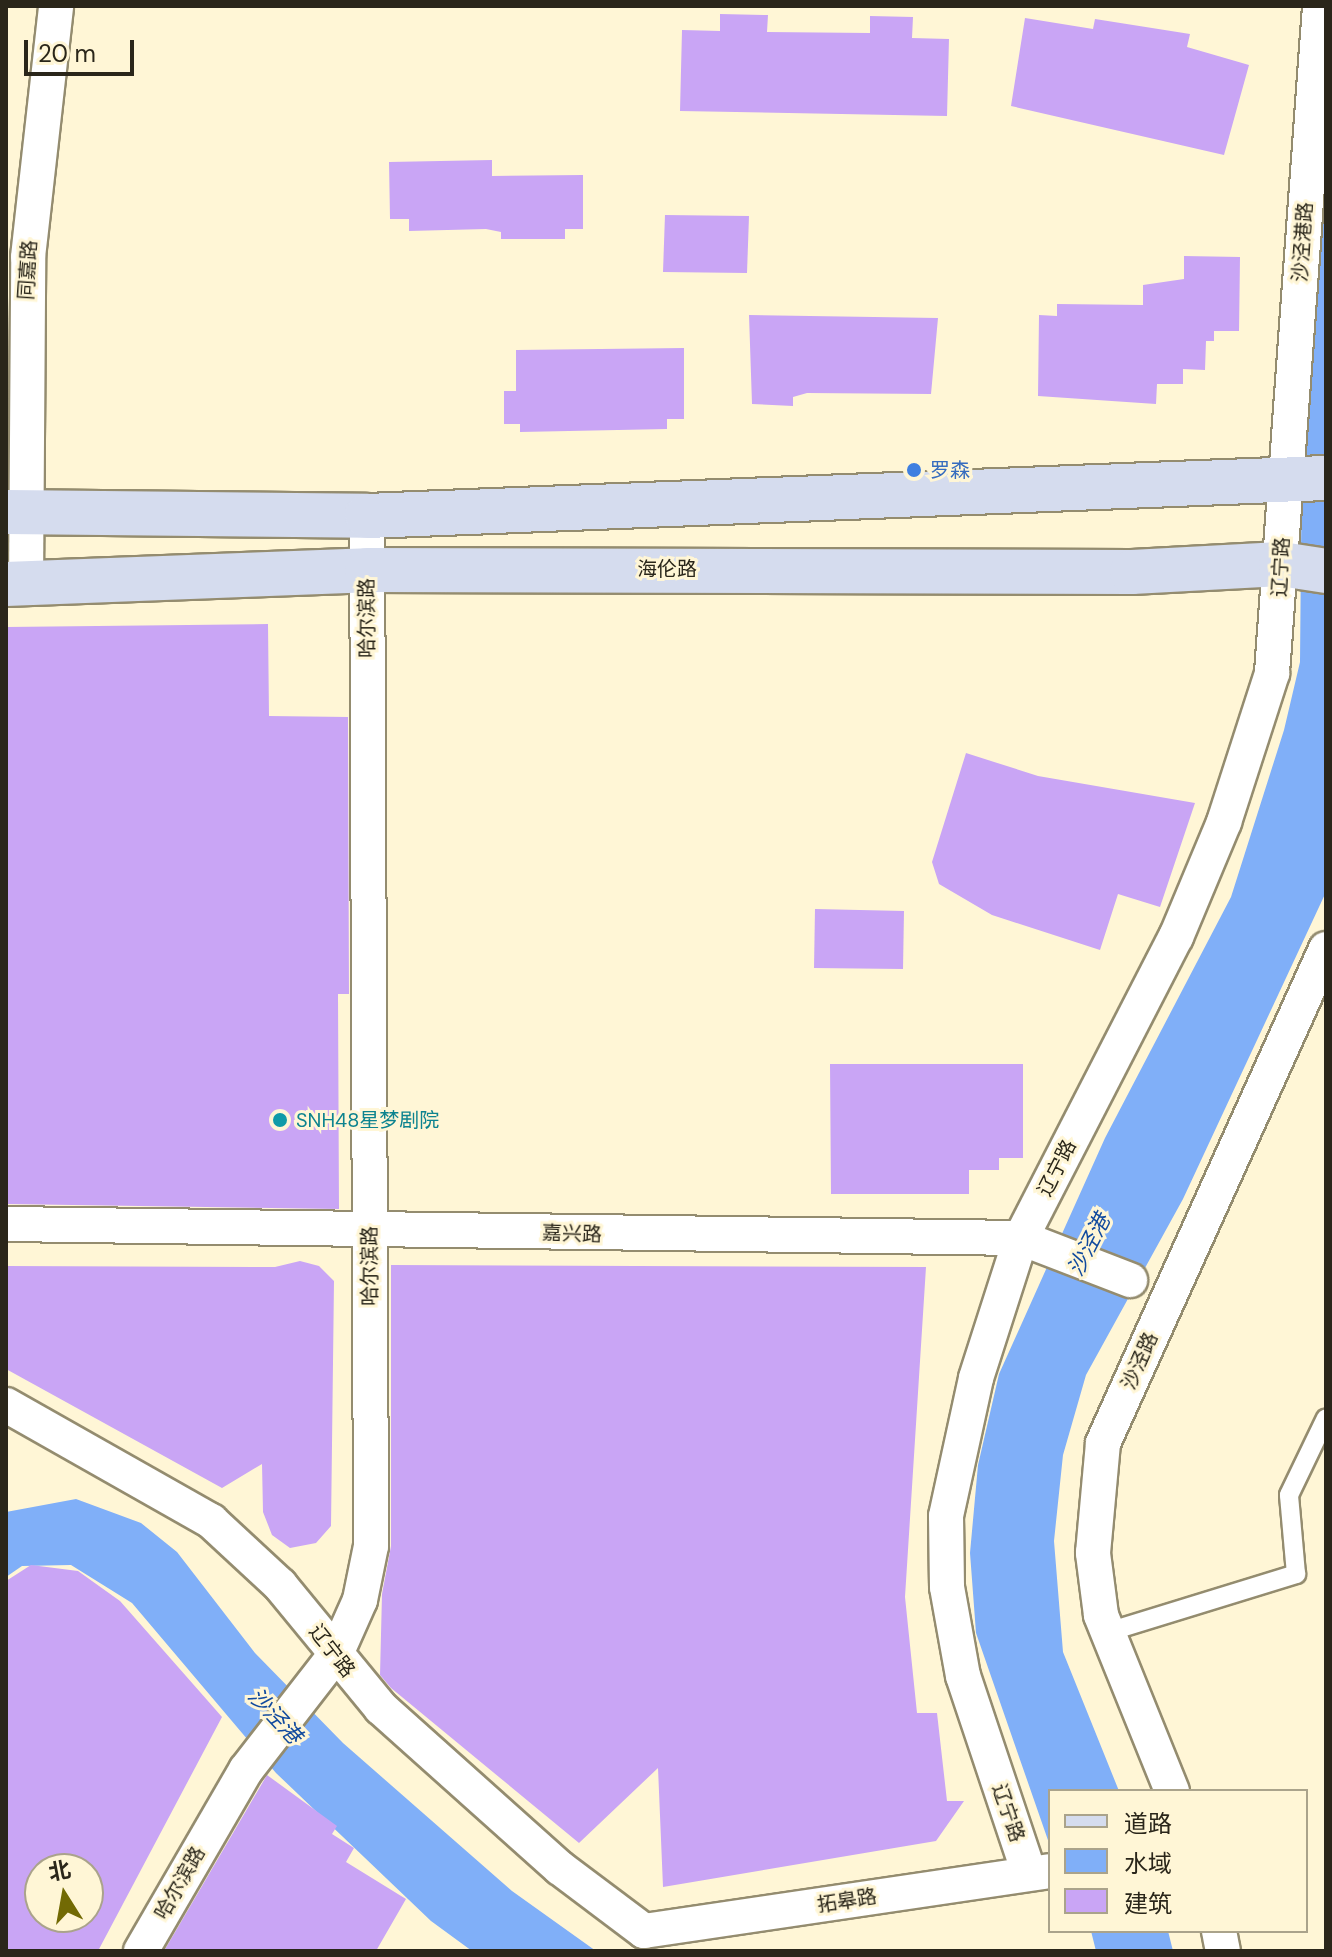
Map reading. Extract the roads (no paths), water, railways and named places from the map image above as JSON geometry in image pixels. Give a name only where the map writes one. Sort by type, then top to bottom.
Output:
[{"type":"main road","points":[[17,512],[367,516],[1307,478]]},
{"type":"main road","name":"海伦路","points":[[16,584],[367,570],[1132,572],[1306,569]]},
{"type":"street","name":"同嘉路","points":[[16,584],[28,257],[56,6]]},
{"type":"street","name":"沙泾港路","points":[[1307,478],[1320,6]]},
{"type":"street","name":"辽宁路","points":[[1040,1872],[963,1676],[945,1551],[963,1429],[1034,1244],[1176,937],[1224,822],[1306,569],[1307,478]]},
{"type":"street","name":"哈尔滨路","points":[[141,1951],[261,1751],[336,1654],[360,1600],[371,1546],[367,516]]},
{"type":"street","name":"沙泾路","points":[[1171,1789],[1108,1632],[1093,1553],[1103,1443],[1326,949]]},
{"type":"street","name":"嘉兴路","points":[[6,1224],[370,1228],[1034,1244],[1130,1280]]},
{"type":"street","name":"辽宁路","points":[[12,1417],[211,1521],[280,1585],[381,1708],[446,1768],[644,1931]]},
{"type":"street","name":"拓皋路","points":[[644,1931],[1040,1872]]},
{"type":"lane","points":[[1108,1632],[1296,1574],[1289,1495],[1326,1418]]},
{"type":"water","name":"沙泾港","points":[[1326,59],[1326,892],[1183,1199],[1086,1375],[1063,1455],[1054,1541],[1063,1652],[1118,1789],[1048,1789],[1048,1840],[976,1633],[970,1553],[978,1465],[999,1374],[1105,1138],[1231,897],[1284,730],[1300,662],[1302,442]]},
{"type":"water","name":"沙泾港","points":[[76,1499],[141,1523],[177,1552],[255,1653],[343,1743],[512,1891],[596,1951],[472,1951],[431,1921],[276,1773],[132,1603],[71,1565],[22,1566],[6,1577],[6,1512]]},
{"type":"water","points":[[1092,1933],[1168,1933],[1173,1951],[1096,1951]]},
{"type":"place","name":"罗森","points":[[914,470]]},
{"type":"place","name":"SNH48星梦剧院","points":[[280,1120]]}]
